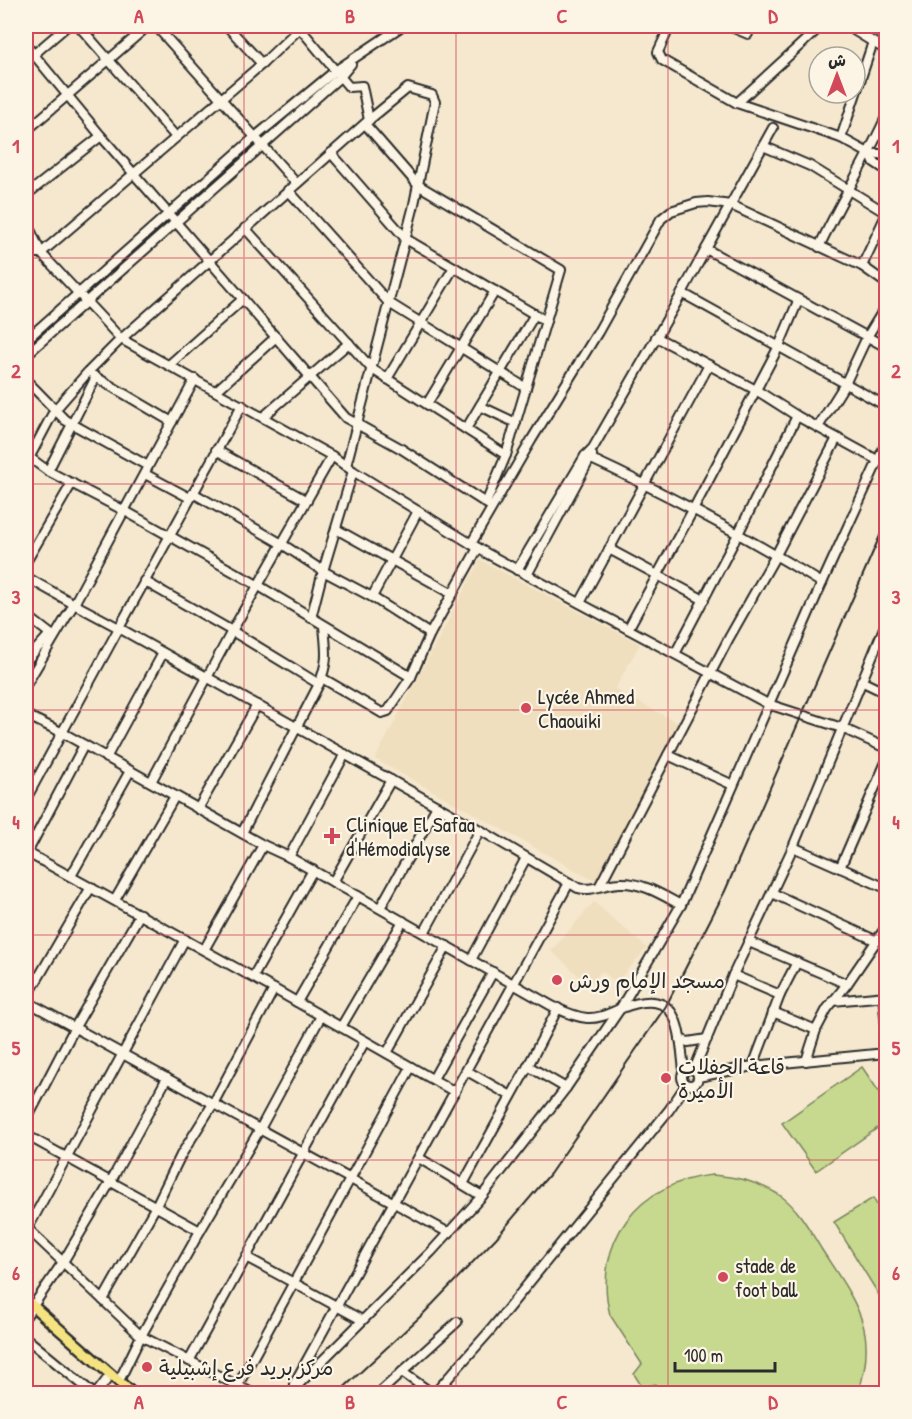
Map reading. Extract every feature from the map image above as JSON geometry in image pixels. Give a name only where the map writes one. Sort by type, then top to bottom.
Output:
[{"type":"main road","points":[[29,1302],[133,1394]]},
{"type":"street","points":[[26,61],[67,26]]},
{"type":"street","points":[[80,26],[176,137]]},
{"type":"street","points":[[26,131],[148,26]]},
{"type":"street","points":[[156,26],[296,183]]},
{"type":"street","points":[[227,26],[262,64]]},
{"type":"street","points":[[26,340],[255,137],[357,57],[402,26]]},
{"type":"street","points":[[670,26],[658,52],[659,58],[737,103],[841,138],[870,154],[881,154],[886,157]]},
{"type":"street","points":[[729,26],[748,34]]},
{"type":"street","points":[[737,103],[821,26]]},
{"type":"street","points":[[846,26],[886,50]]},
{"type":"street","points":[[26,253],[41,253],[262,64],[299,27],[349,87],[362,86],[367,122],[418,185],[561,270],[506,455],[474,546],[453,594],[430,634],[411,677],[388,711],[384,713],[321,681],[144,581]]},
{"type":"street","points":[[841,138],[873,42]]},
{"type":"street","points":[[26,45],[101,136],[346,418],[400,448],[489,505]]},
{"type":"street","points":[[26,355],[338,73]]},
{"type":"street","points":[[311,618],[336,530],[357,425],[406,239],[435,98],[408,88],[296,183],[121,339],[54,411],[27,459],[259,586],[311,618],[324,626],[411,677]]},
{"type":"street","points":[[819,247],[870,154],[886,117]]},
{"type":"street","points":[[527,575],[588,457],[773,128]]},
{"type":"street","points":[[26,195],[101,136]]},
{"type":"street","points":[[764,146],[810,166],[886,214],[862,266]]},
{"type":"street","points":[[331,153],[406,239],[546,321]]},
{"type":"street","points":[[870,154],[874,162],[886,170]]},
{"type":"street","points":[[288,190],[389,303],[526,388]]},
{"type":"street","points":[[489,505],[598,332],[661,219],[672,211],[696,203],[731,205],[862,266],[886,283]]},
{"type":"street","points":[[26,221],[41,253],[121,339],[332,456],[474,546],[517,570],[768,704],[842,728],[886,748]]},
{"type":"street","points":[[245,228],[372,369],[506,455]]},
{"type":"street","points":[[706,249],[886,347]]},
{"type":"street","points":[[387,379],[454,267]]},
{"type":"street","points":[[427,404],[495,291]]},
{"type":"street","points":[[682,293],[886,406]]},
{"type":"street","points":[[169,365],[243,299]]},
{"type":"street","points":[[628,629],[779,346],[798,301]]},
{"type":"street","points":[[818,427],[845,384],[867,337],[886,306]]},
{"type":"street","points":[[466,429],[535,314]]},
{"type":"street","points":[[656,337],[756,390],[797,416],[879,461]]},
{"type":"street","points":[[216,391],[276,338]]},
{"type":"street","points":[[263,417],[349,344]]},
{"type":"street","points":[[580,603],[709,365]]},
{"type":"street","points":[[88,372],[172,422]]},
{"type":"street","points":[[48,471],[96,377]]},
{"type":"street","points":[[26,685],[52,635],[74,604],[195,379]]},
{"type":"street","points":[[26,380],[54,411],[71,424],[146,470],[282,544],[430,634]]},
{"type":"street","points":[[26,799],[242,405]]},
{"type":"street","points":[[480,406],[516,423]]},
{"type":"street","points":[[675,654],[797,416]]},
{"type":"street","points":[[600,885],[837,438]]},
{"type":"street","points":[[289,1394],[449,1233],[482,1196],[566,1088],[620,1009],[681,905],[768,704],[886,443]]},
{"type":"street","points":[[216,450],[307,501]]},
{"type":"street","points":[[151,782],[232,631],[332,456]]},
{"type":"street","points":[[588,457],[645,484],[738,534],[822,583]]},
{"type":"street","points":[[517,570],[588,457]]},
{"type":"street","points":[[26,562],[72,483]]},
{"type":"street","points":[[372,597],[418,511]]},
{"type":"street","points":[[549,516],[557,520]]},
{"type":"street","points":[[336,530],[453,594]]},
{"type":"street","points":[[609,549],[704,600]]},
{"type":"street","points":[[26,577],[480,830],[569,883],[583,890],[600,885],[630,883],[681,905]]},
{"type":"street","points":[[26,615],[52,635]]},
{"type":"street","points":[[402,1372],[433,1394],[495,1323],[669,1110],[686,1085],[694,1084],[706,1039],[793,847],[861,681],[884,634],[886,623]]},
{"type":"street","points":[[242,833],[321,681],[327,657],[324,626]]},
{"type":"street","points":[[26,662],[52,635]]},
{"type":"street","points":[[106,758],[163,652]]},
{"type":"street","points":[[861,681],[886,693]]},
{"type":"street","points":[[198,809],[257,705]]},
{"type":"street","points":[[26,715],[313,870],[576,1017],[599,1018],[645,1002],[666,1006],[676,1019],[684,1071],[681,1078],[686,1085]]},
{"type":"street","points":[[84,745],[26,852],[455,1092]]},
{"type":"street","points":[[289,857],[345,754]]},
{"type":"street","points":[[668,755],[733,785]]},
{"type":"street","points":[[840,868],[886,762]]},
{"type":"street","points":[[70,876],[130,771]]},
{"type":"street","points":[[333,882],[391,780]]},
{"type":"street","points":[[115,900],[175,796]]},
{"type":"street","points":[[380,908],[437,806]]},
{"type":"street","points":[[424,933],[480,830]]},
{"type":"street","points":[[204,950],[263,845]]},
{"type":"street","points":[[793,847],[886,888]]},
{"type":"street","points":[[471,960],[526,858]]},
{"type":"street","points":[[253,977],[313,870]]},
{"type":"street","points":[[289,1394],[569,883]]},
{"type":"street","points":[[92,887],[26,1000],[449,1233]]},
{"type":"street","points":[[772,894],[877,941],[886,939]]},
{"type":"street","points":[[297,1002],[358,896]]},
{"type":"street","points":[[26,1121],[75,1027],[140,914]]},
{"type":"street","points":[[341,1027],[403,921]]},
{"type":"street","points":[[806,1062],[816,1030],[827,1009],[886,927]]},
{"type":"street","points":[[185,939],[27,1228],[141,1336],[254,1394]]},
{"type":"street","points":[[749,942],[847,984]]},
{"type":"street","points":[[387,1053],[447,946]]},
{"type":"street","points":[[753,1066],[780,995],[796,962]]},
{"type":"street","points":[[433,1079],[493,972]]},
{"type":"street","points":[[734,975],[780,995]]},
{"type":"street","points":[[103,1300],[156,1206],[181,1155],[213,1104],[274,989]]},
{"type":"street","points":[[833,1001],[885,996],[886,1026]]},
{"type":"street","points":[[463,1184],[558,1008]]},
{"type":"street","points":[[773,1012],[816,1030]]},
{"type":"street","points":[[119,1380],[141,1336],[260,1129],[321,1016]]},
{"type":"street","points":[[680,1038],[688,1041],[706,1039]]},
{"type":"street","points":[[189,1361],[365,1041]]},
{"type":"street","points":[[684,1071],[689,1069],[696,1073],[886,1053]]},
{"type":"street","points":[[528,1066],[566,1088]]},
{"type":"street","points":[[238,1385],[411,1067]]},
{"type":"street","points":[[467,1071],[511,1096]]},
{"type":"street","points":[[26,1316],[29,1302],[63,1262],[111,1181],[167,1078]]},
{"type":"street","points":[[26,1135],[200,1231]]},
{"type":"street","points":[[419,1158],[482,1196]]},
{"type":"street","points":[[246,1257],[362,1320]]},
{"type":"street","points":[[378,1394],[457,1322]]},
{"type":"street","points":[[26,1338],[95,1394],[111,1374]]},
{"type":"street","points":[[26,1389],[32,1394]]},
{"type":"shaded area","name":"Lycée Ahmed Chaouiki","points":[[480,560],[640,644],[615,689],[685,727],[602,885],[375,759]]},
{"type":"shaded area","points":[[594,902],[647,948],[616,983],[602,971],[589,985],[551,951]]},
{"type":"green space","points":[[862,1067],[886,1102],[886,1122],[816,1171],[782,1123]]},
{"type":"green space","name":"stade de foot ball","points":[[712,1175],[748,1181],[773,1191],[788,1202],[804,1221],[845,1285],[861,1317],[866,1351],[858,1393],[661,1394],[656,1384],[642,1387],[634,1374],[642,1364],[610,1315],[606,1288],[608,1263],[615,1240],[627,1220],[643,1203],[663,1190],[686,1180]]},
{"type":"green space","points":[[873,1198],[886,1221],[886,1291],[879,1295],[834,1222]]},
{"type":"railway","points":[[337,1394],[423,1314],[496,1238],[550,1174],[666,1006],[725,891],[886,522]]},
{"type":"place","name":"Lycée Ahmed Chaouiki","points":[[526,708]]},
{"type":"place","name":"Clinique El Safaa d'Hémodialyse","points":[[332,836]]},
{"type":"place","name":"مسجد الإمام ورش","points":[[557,980]]},
{"type":"place","name":"قاعة الحفلات الأميرة","points":[[666,1078]]},
{"type":"place","name":"stade de foot ball","points":[[723,1277]]},
{"type":"place","name":"مركز بريد فرع إشبيلية","points":[[147,1367]]}]
